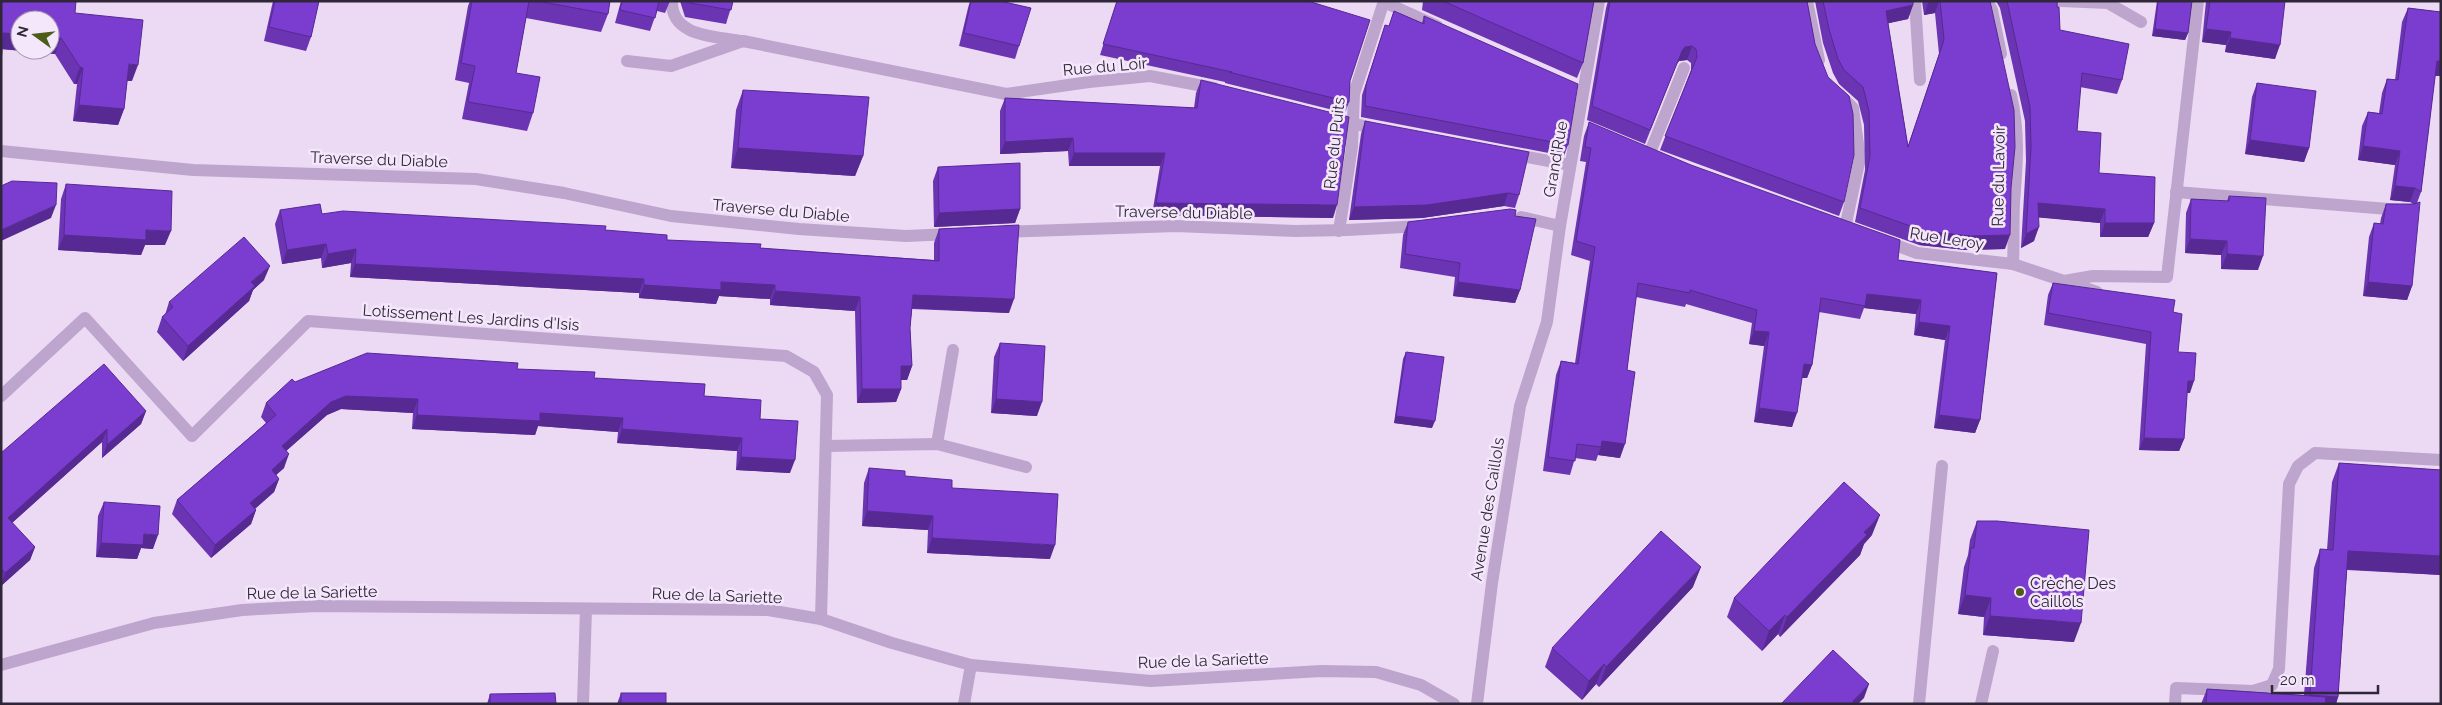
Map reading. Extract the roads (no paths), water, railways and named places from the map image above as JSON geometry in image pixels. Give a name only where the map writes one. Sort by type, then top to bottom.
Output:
[{"type":"street","name":"Rue du Loir","points":[[672,1],[675,19],[688,31],[1006,94],[1089,82],[1150,76],[1187,82],[1226,92]]},
{"type":"street","name":"Grand'Rue","points":[[1547,322],[1570,165],[1582,127],[1579,88],[1599,1]]},
{"type":"street","points":[[1807,1],[1824,76]]},
{"type":"street","points":[[1915,1],[1920,80]]},
{"type":"street","points":[[1987,1],[1992,10],[2004,64]]},
{"type":"street","points":[[2061,1],[2108,3],[2141,22]]},
{"type":"street","points":[[2064,281],[2094,276],[2167,277],[2198,1]]},
{"type":"street","points":[[1384,2],[1448,30]]},
{"type":"street","name":"Rue du Puits","points":[[1339,230],[1352,147],[1354,94],[1384,2]]},
{"type":"street","points":[[627,61],[671,66],[743,41]]},
{"type":"street","points":[[1665,161],[1645,153],[1684,68]]},
{"type":"street","name":"Rue du Lavoir","points":[[2007,81],[2017,123],[2018,161],[2014,203],[2013,264]]},
{"type":"street","points":[[1830,223],[1849,229],[1860,158],[1853,108],[1844,98],[1831,89]]},
{"type":"street","points":[[1323,116],[1394,133]]},
{"type":"street","name":"Traverse du Diable","points":[[1,152],[194,170],[476,179],[564,192],[671,216],[798,229],[906,236],[964,233]]},
{"type":"street","points":[[1502,152],[1570,165]]},
{"type":"street","points":[[2176,192],[2409,210]]},
{"type":"street","points":[[1505,214],[1560,226]]},
{"type":"street","name":"Traverse du Diable","points":[[993,232],[1176,226],[1295,231],[1432,224]]},
{"type":"street","name":"Rue Leroy","points":[[1872,237],[1917,253],[2013,264],[2092,291],[2111,294]]},
{"type":"street","name":"Lotissement Les Jardins d'Isis","points":[[1,396],[84,318],[192,436],[308,321],[786,356],[814,372],[827,395],[821,619]]},
{"type":"street","name":"Avenue des Caillols","points":[[1477,704],[1492,583],[1520,406],[1547,322]]},
{"type":"street","points":[[938,444],[953,350]]},
{"type":"street","points":[[827,446],[938,444],[1026,468]]},
{"type":"street","points":[[2175,704],[2176,688],[2252,691],[2272,685],[2279,669],[2289,484],[2298,466],[2315,453],[2441,460]]},
{"type":"street","points":[[1920,704],[1942,466]]},
{"type":"street","name":"Rue de la Sariette","points":[[1,665],[154,623],[242,610],[317,606],[768,610],[821,619],[892,643],[971,665],[1151,681],[1321,670],[1376,672],[1422,685],[1454,704]]},
{"type":"street","points":[[583,704],[586,609]]},
{"type":"street","points":[[1981,704],[1993,651]]},
{"type":"street","points":[[964,704],[971,665]]},
{"type":"place","name":"Crèche Des Caillols","points":[[2020,592]]}]
